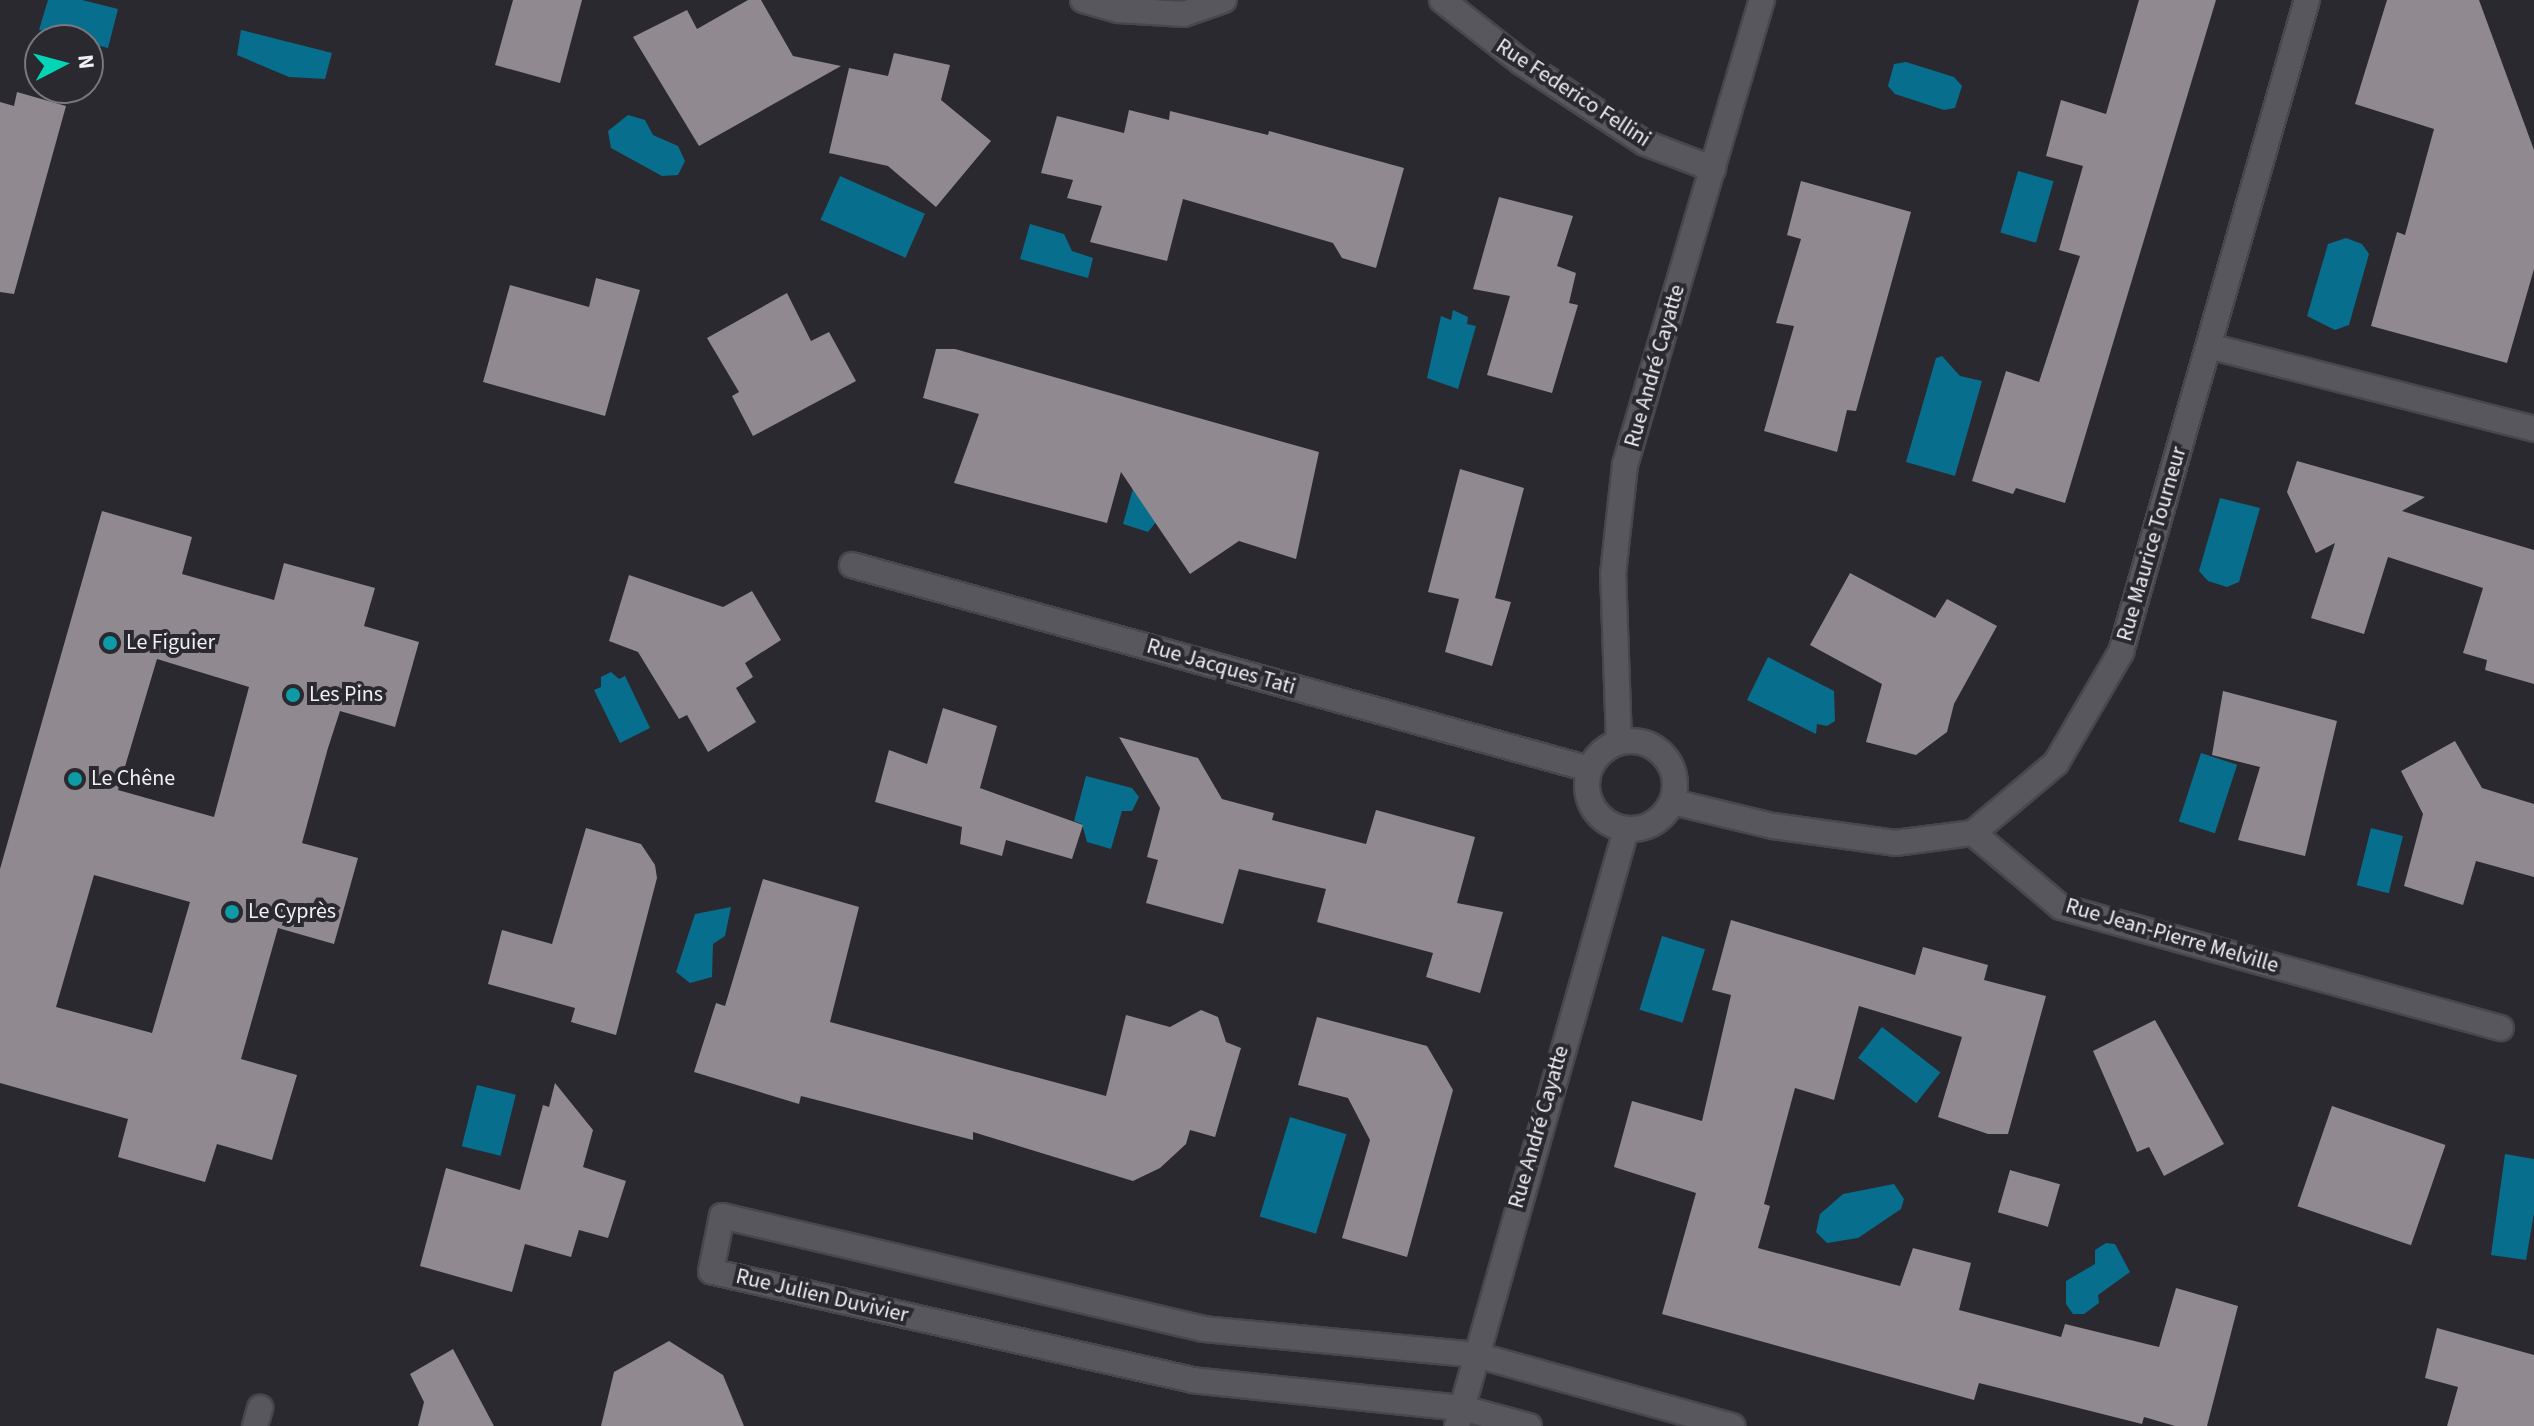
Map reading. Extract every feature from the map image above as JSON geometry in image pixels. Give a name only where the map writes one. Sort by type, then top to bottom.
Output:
[{"type":"street","points":[[1083,0],[1119,10],[1184,14],[1224,0]]},
{"type":"street","name":"Rue Federico Fellini","points":[[1442,0],[1521,62],[1645,143],[1713,169]]},
{"type":"street","name":"Rue André Cayatte","points":[[1619,742],[1613,574],[1625,465],[1762,0]]},
{"type":"street","name":"Rue Maurice Tourneur","points":[[1973,833],[2056,763],[2121,652],[2307,0]]},
{"type":"street","points":[[2209,346],[2534,429]]},
{"type":"street","name":"Rue Jacques Tati","points":[[852,565],[1589,769]]},
{"type":"street","points":[[1639,741],[1658,748],[1671,763],[1676,782],[1673,802],[1662,818],[1646,829],[1626,830],[1606,823],[1593,808],[1587,789],[1589,769],[1601,752],[1619,742],[1639,741]]},
{"type":"street","points":[[1673,802],[1773,826],[1895,843],[1973,833]]},
{"type":"street","name":"Rue André Cayatte","points":[[1459,1417],[1626,830]]},
{"type":"street","name":"Rue Jean-Pierre Melville","points":[[1973,833],[2061,907],[2501,1028]]},
{"type":"street","name":"Rue Julien Duvivier","points":[[1459,1417],[1193,1380],[711,1271],[722,1216],[1203,1329],[1476,1355]]},
{"type":"street","points":[[1476,1355],[1732,1426]]},
{"type":"street","points":[[1459,1417],[1529,1426]]},
{"type":"water","points":[[48,0],[82,0],[118,9],[108,48],[104,47],[104,24],[41,24]]},
{"type":"water","points":[[241,30],[332,53],[325,79],[289,77],[237,55]]},
{"type":"water","points":[[1906,62],[1954,77],[1962,86],[1955,108],[1944,110],[1895,94],[1888,86],[1894,64]]},
{"type":"water","points":[[628,115],[645,120],[653,135],[678,146],[685,161],[678,175],[662,176],[611,148],[608,131]]},
{"type":"water","points":[[2018,171],[2054,181],[2036,243],[2000,233]]},
{"type":"water","points":[[840,176],[925,214],[905,258],[820,220]]},
{"type":"water","points":[[1030,224],[1064,234],[1072,251],[1093,258],[1088,278],[1020,259]]},
{"type":"water","points":[[2346,238],[2362,244],[2369,254],[2349,325],[2335,330],[2307,316],[2328,244]]},
{"type":"water","points":[[1453,310],[1468,317],[1467,324],[1476,326],[1458,389],[1427,378],[1441,316],[1451,320]]},
{"type":"water","points":[[1942,356],[1960,376],[1982,381],[1955,476],[1906,462],[1936,358]]},
{"type":"water","points":[[1148,435],[1170,505],[1148,532],[1123,524]]},
{"type":"water","points":[[2220,498],[2260,508],[2239,582],[2227,587],[2208,581],[2199,571]]},
{"type":"water","points":[[1768,657],[1834,691],[1835,721],[1827,726],[1817,724],[1816,734],[1747,700]]},
{"type":"water","points":[[611,672],[619,679],[625,676],[650,728],[620,743],[594,690],[601,687],[601,677]]},
{"type":"water","points":[[2201,753],[2237,765],[2215,833],[2179,821]]},
{"type":"water","points":[[1086,776],[1132,788],[1139,797],[1132,811],[1122,811],[1111,849],[1087,842],[1082,824],[1074,821]]},
{"type":"water","points":[[2371,828],[2403,836],[2389,893],[2357,885]]},
{"type":"water","points":[[731,907],[725,936],[713,944],[712,977],[690,983],[676,972],[695,914]]},
{"type":"water","points":[[1662,936],[1705,949],[1683,1023],[1639,1010]]},
{"type":"water","points":[[1882,1027],[1940,1073],[1916,1103],[1858,1058]]},
{"type":"water","points":[[477,1085],[516,1095],[501,1156],[462,1146]]},
{"type":"water","points":[[1290,1117],[1346,1134],[1316,1234],[1260,1216]]},
{"type":"water","points":[[2505,1154],[2534,1159],[2534,1213],[2526,1260],[2491,1255]]},
{"type":"water","points":[[1894,1184],[1904,1199],[1901,1209],[1858,1238],[1827,1243],[1816,1232],[1820,1214],[1843,1194]]},
{"type":"water","points":[[2106,1243],[2115,1244],[2130,1272],[2098,1295],[2099,1303],[2084,1314],[2073,1314],[2066,1304],[2066,1281],[2095,1264],[2095,1250]]},
{"type":"building","points":[[513,0],[582,0],[560,83],[495,65]]},
{"type":"building","points":[[748,0],[761,0],[793,56],[841,66],[699,146],[633,37],[687,10],[697,29]]},
{"type":"building","points":[[2139,0],[2216,0],[2065,503],[2016,488],[2013,494],[1972,481],[2006,371],[2039,382],[2080,256],[2059,250],[2083,166],[2046,156],[2061,100],[2106,114]]},
{"type":"building","points":[[2387,0],[2479,0],[2534,150],[2534,269],[2507,363],[2371,326],[2397,232],[2405,235],[2434,129],[2355,104]]},
{"type":"building","points":[[894,53],[950,65],[941,100],[991,141],[936,207],[888,166],[829,153],[849,68],[888,76]]},
{"type":"building","points":[[17,92],[24,94],[24,104],[66,106],[14,294],[0,292],[0,102],[14,106]]},
{"type":"building","points":[[1129,110],[1169,120],[1170,111],[1268,135],[1269,131],[1404,168],[1376,268],[1342,258],[1333,243],[1183,199],[1167,261],[1090,242],[1102,206],[1067,198],[1073,180],[1041,173],[1057,116],[1124,133]]},
{"type":"building","points":[[1801,181],[1911,212],[1856,411],[1847,410],[1837,452],[1764,431],[1794,326],[1776,323],[1801,239],[1787,235]]},
{"type":"building","points":[[1499,197],[1573,216],[1557,266],[1576,273],[1569,303],[1578,305],[1552,393],[1487,375],[1510,296],[1473,289]]},
{"type":"building","points":[[596,278],[640,290],[605,416],[483,382],[510,285],[589,307]]},
{"type":"building","points":[[787,293],[811,341],[829,332],[856,381],[753,436],[732,396],[739,392],[707,338]]},
{"type":"building","points":[[936,349],[955,349],[1319,452],[1296,559],[1239,541],[1190,574],[1121,472],[1107,523],[954,483],[979,414],[923,398]]},
{"type":"building","points":[[2297,461],[2425,497],[2402,511],[2534,550],[2534,684],[2485,670],[2487,660],[2463,653],[2483,588],[2388,557],[2364,634],[2311,618],[2335,543],[2316,553],[2287,492]]},
{"type":"building","points":[[1460,469],[1524,488],[1495,598],[1511,602],[1492,666],[1445,652],[1459,599],[1428,592]]},
{"type":"building","points":[[102,511],[192,537],[182,574],[274,600],[284,563],[375,588],[364,626],[419,642],[395,727],[340,711],[328,748],[302,843],[358,858],[334,944],[278,928],[241,1059],[297,1075],[272,1160],[217,1144],[205,1182],[118,1157],[128,1119],[0,1083],[0,869]],"holes":[[[157,659],[249,687],[214,817],[118,790]],[[94,875],[190,902],[152,1033],[56,1007]]]},
{"type":"building","points":[[1850,573],[1935,618],[1947,599],[1997,626],[1954,704],[1947,732],[1916,755],[1866,742],[1882,684],[1810,645]]},
{"type":"building","points":[[629,575],[723,607],[752,591],[781,640],[745,663],[753,677],[736,688],[756,722],[708,752],[687,715],[679,719],[638,652],[609,641]]},
{"type":"building","points":[[2223,691],[2337,721],[2305,856],[2238,840],[2260,767],[2212,755]]},
{"type":"building","points":[[943,708],[997,726],[980,788],[1083,825],[1072,859],[1006,840],[1002,856],[960,844],[962,827],[875,802],[889,750],[927,764]]},
{"type":"building","points":[[1119,737],[1198,758],[1222,799],[1274,813],[1272,820],[1366,844],[1376,810],[1475,837],[1457,903],[1503,912],[1480,993],[1426,977],[1433,953],[1317,922],[1326,889],[1239,869],[1223,924],[1146,903],[1158,860],[1147,857],[1160,808]]},
{"type":"building","points":[[2455,741],[2482,788],[2534,804],[2534,877],[2476,861],[2463,905],[2404,886],[2423,814],[2401,771]]},
{"type":"building","points":[[586,828],[641,844],[655,865],[657,878],[616,1035],[571,1022],[575,1008],[488,984],[502,930],[552,944]]},
{"type":"building","points":[[763,879],[859,907],[830,1022],[1106,1096],[1126,1015],[1170,1027],[1201,1010],[1218,1017],[1226,1042],[1241,1048],[1215,1137],[1190,1130],[1186,1144],[1160,1168],[1133,1181],[973,1132],[973,1140],[801,1096],[799,1104],[694,1072],[716,1003],[725,1006]]},
{"type":"building","points":[[1731,920],[1915,975],[1923,947],[1988,965],[1984,980],[2046,996],[2008,1134],[1988,1134],[1938,1117],[1962,1037],[1859,1006],[1834,1100],[1795,1088],[1764,1204],[1770,1206],[1758,1248],[1900,1286],[1913,1248],[1971,1263],[1959,1310],[2061,1337],[2065,1324],[2159,1347],[2176,1288],[2238,1306],[2207,1426],[2175,1426],[2144,1417],[2142,1424],[1979,1383],[1974,1400],[1662,1314],[1696,1193],[1614,1167],[1632,1101],[1702,1121],[1731,995],[1712,990]]},
{"type":"building","points":[[1317,1017],[1427,1046],[1453,1090],[1407,1257],[1342,1238],[1370,1140],[1348,1098],[1298,1085]]},
{"type":"building","points":[[2155,1020],[2224,1144],[2164,1176],[2149,1147],[2137,1152],[2093,1051]]},
{"type":"building","points":[[555,1083],[593,1130],[583,1167],[626,1181],[608,1238],[579,1230],[571,1257],[525,1244],[512,1292],[420,1266],[446,1168],[520,1190],[543,1105],[549,1107]]},
{"type":"building","points":[[2332,1106],[2445,1145],[2411,1245],[2297,1206]]},
{"type":"building","points":[[2010,1170],[2060,1184],[2048,1227],[1998,1212]]},
{"type":"building","points":[[2437,1328],[2534,1355],[2534,1426],[2447,1426],[2458,1387],[2425,1378]]},
{"type":"building","points":[[669,1341],[723,1375],[744,1426],[601,1426],[614,1372]]},
{"type":"building","points":[[453,1349],[494,1426],[418,1426],[424,1402],[410,1374]]},
{"type":"place","name":"Le Figuier","points":[[110,643]]},
{"type":"place","name":"Les Pins","points":[[293,695]]},
{"type":"place","name":"Le Chêne","points":[[75,779]]},
{"type":"place","name":"Le Cyprès","points":[[232,912]]}]
